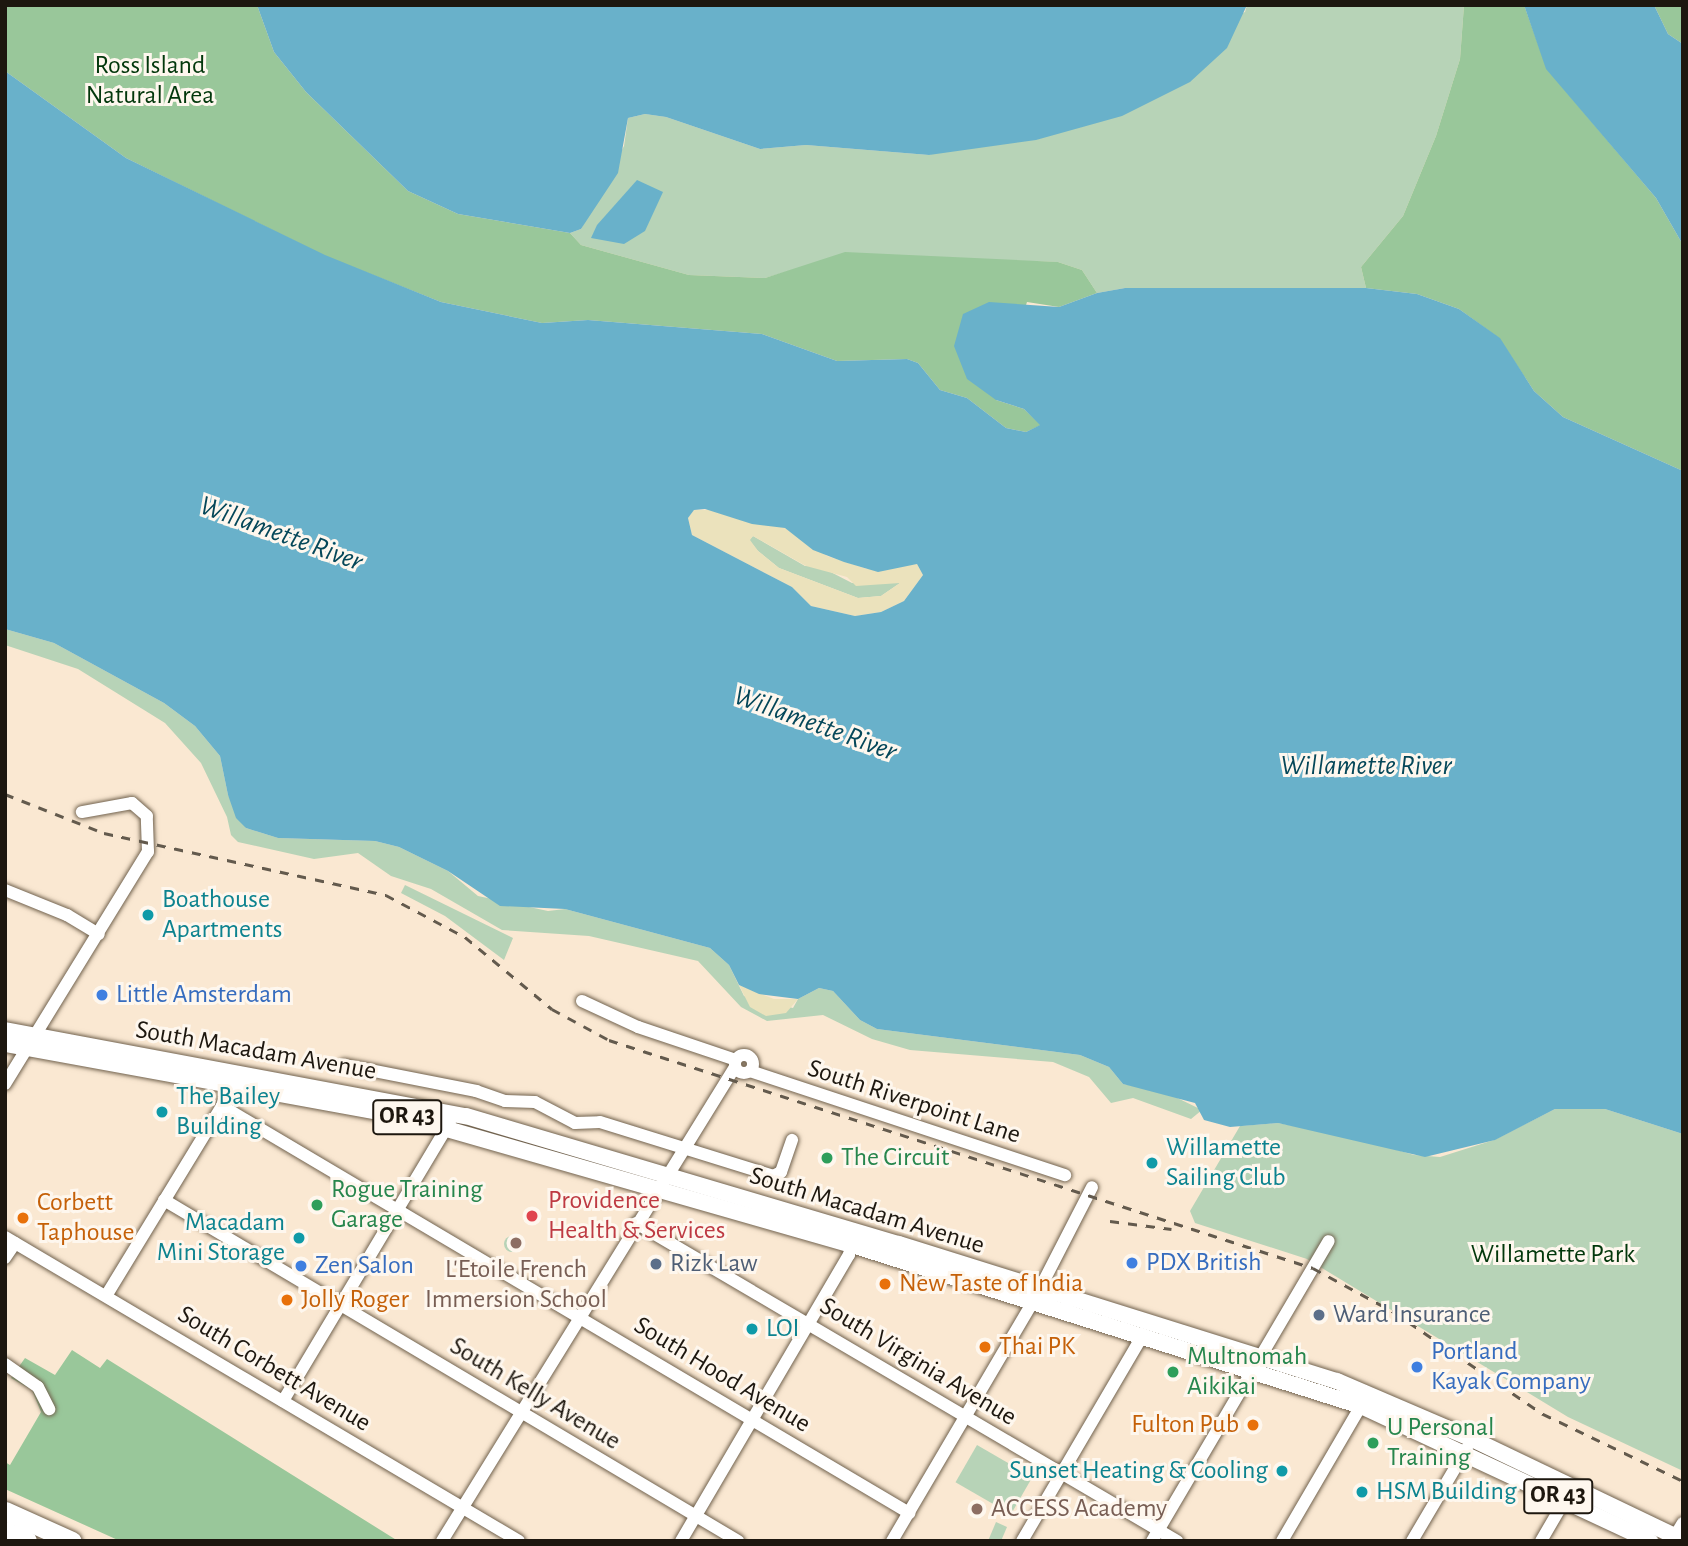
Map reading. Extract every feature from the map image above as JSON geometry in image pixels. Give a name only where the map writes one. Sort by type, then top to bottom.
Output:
[{"type":"highway","points":[[5,1511],[72,1541]]},
{"type":"highway","points":[[5,1531],[27,1541]]},
{"type":"main road","name":"South Macadam Avenue","points":[[5,1030],[31,1043]]},
{"type":"main road","name":"South Macadam Avenue","points":[[5,1045],[31,1043],[451,1120],[853,1238],[1256,1364],[1469,1445],[1565,1500],[1650,1541]]},
{"type":"main road","name":"South Macadam Avenue","points":[[1037,1295],[1143,1335],[1343,1384],[1469,1445],[1678,1535]]},
{"type":"street","points":[[5,1084],[130,886],[148,852],[147,816],[132,803],[82,812]]},
{"type":"street","points":[[5,890],[67,915],[99,934]]},
{"type":"street","points":[[442,1541],[735,1063],[638,1027],[582,1001]]},
{"type":"street","name":"South Riverpoint Lane","points":[[735,1063],[743,1054],[750,1057],[750,1071],[1065,1175]]},
{"type":"street","points":[[344,1065],[476,1091],[505,1101],[526,1101],[575,1123],[600,1122],[683,1148],[706,1159],[776,1176],[792,1140]]},
{"type":"street","points":[[106,1296],[222,1106],[231,1078]]},
{"type":"street","name":"South Hood Avenue","points":[[222,1106],[909,1513]]},
{"type":"street","points":[[283,1401],[451,1120]]},
{"type":"street","points":[[892,1541],[1037,1295],[1092,1187]]},
{"type":"street","name":"South Kelly Avenue","points":[[164,1200],[738,1541]]},
{"type":"street","name":"South Virginia Avenue","points":[[636,1223],[1062,1473],[1155,1535],[1177,1541]]},
{"type":"street","points":[[681,1541],[809,1324],[853,1238]]},
{"type":"street","points":[[5,1258],[10,1240]]},
{"type":"street","name":"South Corbett Avenue","points":[[10,1240],[519,1541]]},
{"type":"street","points":[[1155,1535],[1329,1241]]},
{"type":"street","points":[[1022,1541],[1143,1335]]},
{"type":"street","points":[[5,1364],[38,1387],[49,1409]]},
{"type":"street","points":[[1282,1541],[1361,1406]]},
{"type":"street","points":[[1412,1541],[1469,1445]]},
{"type":"street","points":[[1541,1541],[1565,1500]]},
{"type":"green space","name":"Ross Island Natural Area","points":[[5,5],[257,5],[274,52],[306,92],[408,191],[458,214],[570,233],[581,245],[689,275],[765,278],[845,252],[1058,262],[1082,270],[1097,293],[1059,307],[1027,302],[996,400],[1024,409],[1041,425],[1026,432],[1006,428],[967,398],[940,390],[918,363],[907,359],[837,361],[762,334],[588,320],[542,323],[441,302],[325,256],[126,158],[5,71]]},
{"type":"green space","points":[[1247,5],[1464,5],[1460,59],[1436,136],[1403,216],[1361,267],[1366,288],[1125,288],[1097,293],[1082,270],[1058,262],[993,260],[799,268],[765,278],[689,275],[581,245],[570,233],[581,229],[624,146],[628,118],[645,114],[666,117],[760,149],[806,145],[929,155],[1245,12]]},
{"type":"green space","points":[[1464,5],[1524,5],[1547,69],[1656,198],[1683,245],[1683,471],[1563,417],[1534,391],[1499,338],[1459,309],[1417,294],[1366,288],[1361,267],[1403,216],[1436,136],[1460,59]]},
{"type":"green space","points":[[1654,5],[1683,5],[1683,44],[1668,34]]},
{"type":"green space","points":[[753,536],[805,566],[819,566],[852,583],[900,583],[881,596],[858,598],[779,568],[749,540]]},
{"type":"green space","points":[[5,629],[54,643],[164,703],[195,726],[220,756],[228,795],[246,828],[278,838],[375,841],[399,847],[448,871],[478,896],[548,911],[565,909],[710,948],[729,965],[744,996],[793,1008],[798,999],[819,988],[833,991],[860,1020],[877,1029],[1080,1055],[1109,1067],[1123,1084],[1163,1091],[1202,1110],[1191,1119],[1133,1098],[1111,1103],[1089,1077],[1053,1062],[910,1050],[872,1039],[823,1015],[767,1021],[741,1007],[698,961],[589,936],[502,930],[431,889],[391,876],[358,853],[314,859],[238,842],[231,835],[227,817],[201,763],[165,723],[78,669],[5,645]]},
{"type":"green space","points":[[405,885],[513,938],[504,960],[445,916],[401,893]]},
{"type":"green space","name":"Willamette Park","points":[[1555,1109],[1605,1109],[1683,1134],[1683,1471],[1568,1417],[1307,1259],[1195,1223],[1190,1211],[1240,1126],[1278,1123],[1357,1138],[1414,1155],[1440,1157],[1494,1140]]},
{"type":"green space","points":[[512,1236],[520,1244],[512,1252],[504,1244]]},
{"type":"green space","points":[[72,1350],[100,1368],[107,1359],[398,1541],[120,1541],[5,1489],[5,1462],[10,1465],[41,1412],[32,1390],[11,1378],[25,1358],[55,1375]]},
{"type":"green space","points":[[977,1445],[1032,1477],[1011,1514],[956,1482]]},
{"type":"green space","points":[[996,1522],[1007,1527],[1001,1541],[988,1541]]},
{"type":"sand","points":[[694,510],[717,510],[785,528],[827,556],[867,569],[917,564],[923,575],[904,601],[881,612],[855,616],[811,606],[792,587],[692,535],[688,518]],"holes":[[[753,536],[806,566],[847,577],[856,586],[900,583],[881,596],[858,598],[779,568],[758,551],[750,540]]]},
{"type":"sand","points":[[739,985],[774,999],[798,999],[786,1013],[766,1016],[750,1007]]},
{"type":"water","points":[[257,5],[1247,5],[1227,48],[1190,82],[1122,116],[1036,140],[929,155],[806,145],[760,149],[666,117],[645,114],[628,118],[618,173],[581,229],[570,233],[458,214],[408,191],[306,92],[274,52]]},
{"type":"water","points":[[1524,5],[1654,5],[1668,34],[1683,44],[1683,245],[1656,198],[1546,69]]},
{"type":"water","name":"Willamette River","points":[[5,71],[126,158],[325,255],[441,302],[542,323],[588,320],[762,334],[837,361],[907,359],[918,363],[940,390],[967,398],[1006,428],[1026,432],[1040,425],[1024,409],[996,400],[967,379],[954,346],[963,314],[989,302],[1059,307],[1097,293],[1125,288],[1366,288],[1417,294],[1459,309],[1500,338],[1534,391],[1563,417],[1683,471],[1683,1134],[1605,1109],[1555,1109],[1495,1140],[1425,1157],[1278,1123],[1230,1127],[1204,1120],[1195,1103],[1123,1084],[1109,1067],[1080,1055],[877,1029],[860,1020],[833,991],[819,988],[798,999],[759,994],[739,985],[729,965],[710,948],[565,909],[500,906],[448,871],[399,847],[375,841],[278,838],[246,828],[236,818],[220,756],[195,726],[164,703],[54,643],[5,629]],"holes":[[[705,509],[752,524],[785,528],[813,550],[844,562],[878,572],[917,564],[923,575],[904,601],[881,612],[855,616],[811,606],[792,587],[692,535],[688,518],[694,510]]]},
{"type":"water","points":[[637,180],[663,192],[645,231],[624,244],[591,238],[597,225]]},
{"type":"railway","points":[[5,794],[104,833],[386,895],[465,937],[552,1009],[609,1040],[1313,1268],[1394,1312],[1543,1414],[1683,1481]]},
{"type":"railway","points":[[1110,1221],[1171,1229]]},
{"type":"place","name":"Boathouse Apartments","points":[[148,915]]},
{"type":"place","name":"Little Amsterdam","points":[[102,995]]},
{"type":"place","name":"The Bailey Building","points":[[162,1112]]},
{"type":"place","name":"The Circuit","points":[[827,1158]]},
{"type":"place","name":"Willamette Sailing Club","points":[[1152,1163]]},
{"type":"place","name":"Rogue Training Garage","points":[[317,1205]]},
{"type":"place","name":"Providence Health & Services","points":[[532,1216]]},
{"type":"place","name":"Corbett Taphouse","points":[[23,1218]]},
{"type":"place","name":"Macadam Mini Storage","points":[[299,1238]]},
{"type":"place","name":"L'Etoile French Immersion School","points":[[516,1243]]},
{"type":"place","name":"PDX British","points":[[1132,1263]]},
{"type":"place","name":"Rizk Law","points":[[656,1264]]},
{"type":"place","name":"Zen Salon","points":[[301,1266]]},
{"type":"place","name":"New Taste of India","points":[[885,1284]]},
{"type":"place","name":"Jolly Roger","points":[[287,1300]]},
{"type":"place","name":"Ward Insurance","points":[[1319,1315]]},
{"type":"place","name":"LOI","points":[[752,1329]]},
{"type":"place","name":"Thai PK","points":[[985,1347]]},
{"type":"place","name":"Portland Kayak Company","points":[[1417,1367]]},
{"type":"place","name":"Multnomah Aikikai","points":[[1173,1372]]},
{"type":"place","name":"Fulton Pub","points":[[1253,1425]]},
{"type":"place","name":"U Personal Training","points":[[1373,1443]]},
{"type":"place","name":"Sunset Heating & Cooling","points":[[1282,1471]]},
{"type":"place","name":"HSM Building","points":[[1362,1492]]},
{"type":"place","name":"ACCESS Academy","points":[[977,1509]]}]
